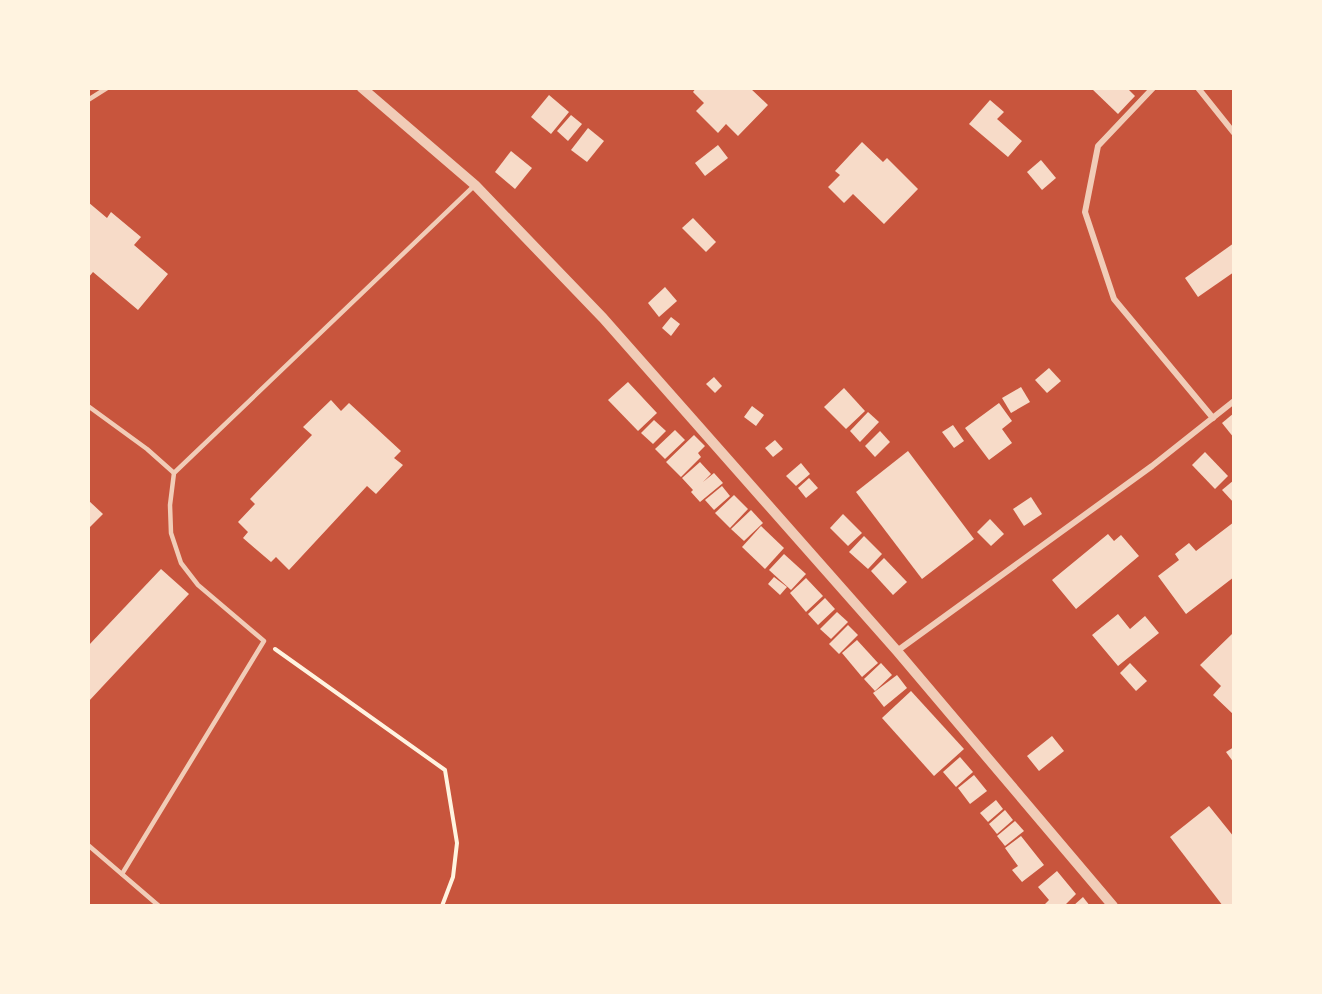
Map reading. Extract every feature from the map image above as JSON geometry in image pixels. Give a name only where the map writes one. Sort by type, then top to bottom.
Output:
[{"type":"street","points":[[362,88],[475,185],[603,318],[897,651],[1113,906]]},
{"type":"street","points":[[1153,88],[1098,146],[1085,212],[1114,299],[1213,418]]},
{"type":"street","points":[[1198,88],[1233,132]]},
{"type":"street","points":[[897,651],[1152,466],[1233,401]]},
{"type":"lane","points":[[88,100],[107,88]]},
{"type":"lane","points":[[122,874],[264,641],[198,585],[181,563],[171,533],[170,505],[174,473],[475,185]]},
{"type":"lane","points":[[88,406],[147,449],[174,473]]},
{"type":"lane","points":[[88,846],[159,906]]},
{"type":"path","points":[[264,641],[444,770],[458,843],[453,877],[442,906]]},
{"type":"building","points":[[696,88],[750,88],[768,105],[738,136],[726,124],[718,133],[696,111],[704,103],[693,92]]},
{"type":"building","points":[[1091,88],[1127,88],[1135,96],[1118,114]]},
{"type":"building","points":[[549,95],[569,112],[551,134],[531,117]]},
{"type":"building","points":[[990,100],[1004,112],[997,119],[1022,141],[1008,157],[969,124]]},
{"type":"building","points":[[571,115],[582,124],[568,141],[557,131]]},
{"type":"building","points":[[588,128],[604,141],[587,162],[571,150]]},
{"type":"building","points":[[862,142],[883,162],[887,158],[918,189],[884,224],[853,194],[844,203],[828,187],[840,175],[835,171]]},
{"type":"building","points":[[718,145],[728,158],[705,176],[695,163]]},
{"type":"building","points":[[511,151],[532,168],[515,189],[495,172]]},
{"type":"building","points":[[1041,160],[1056,178],[1042,190],[1027,172]]},
{"type":"building","points":[[88,202],[107,218],[111,212],[141,237],[134,245],[168,274],[138,310],[93,272],[88,278]]},
{"type":"building","points":[[693,218],[716,242],[706,252],[682,228]]},
{"type":"building","points":[[1234,243],[1234,272],[1198,297],[1185,278]]},
{"type":"building","points":[[665,287],[677,301],[659,317],[648,303]]},
{"type":"building","points":[[671,317],[680,324],[671,336],[662,328]]},
{"type":"building","points":[[1049,368],[1061,381],[1047,393],[1035,380]]},
{"type":"building","points":[[714,377],[722,386],[715,393],[706,384]]},
{"type":"building","points":[[628,382],[657,413],[638,431],[608,400]]},
{"type":"building","points":[[1021,387],[1030,402],[1011,413],[1002,398]]},
{"type":"building","points":[[844,388],[865,411],[846,429],[824,407]]},
{"type":"building","points":[[331,400],[341,411],[349,403],[401,451],[394,458],[403,465],[376,494],[367,486],[289,570],[276,557],[271,562],[243,538],[248,532],[238,522],[255,504],[250,499],[312,435],[303,427]]},
{"type":"building","points":[[999,403],[1012,421],[1002,429],[1012,443],[989,460],[965,428]]},
{"type":"building","points":[[752,406],[764,415],[756,426],[744,417]]},
{"type":"building","points":[[868,412],[879,422],[860,442],[850,431]]},
{"type":"building","points":[[1234,413],[1234,438],[1222,423]]},
{"type":"building","points":[[654,420],[666,431],[653,444],[641,433]]},
{"type":"building","points":[[953,425],[964,441],[954,448],[942,432]]},
{"type":"building","points":[[675,430],[685,440],[665,459],[655,449]]},
{"type":"building","points":[[880,431],[890,442],[875,457],[865,446]]},
{"type":"building","points":[[694,435],[705,446],[698,453],[701,457],[681,477],[666,462]]},
{"type":"building","points":[[775,440],[783,449],[773,457],[765,448]]},
{"type":"building","points":[[908,451],[974,539],[922,579],[856,492]]},
{"type":"building","points":[[1205,452],[1228,476],[1215,489],[1192,465]]},
{"type":"building","points":[[700,462],[711,474],[703,482],[714,473],[723,483],[700,502],[682,478]]},
{"type":"building","points":[[801,463],[810,474],[796,486],[786,476]]},
{"type":"building","points":[[809,478],[818,488],[806,498],[798,488]]},
{"type":"building","points":[[1234,480],[1234,503],[1222,490]]},
{"type":"building","points":[[722,486],[730,496],[714,510],[705,500]]},
{"type":"building","points":[[734,495],[748,509],[730,528],[715,513]]},
{"type":"building","points":[[1031,497],[1042,514],[1024,526],[1013,509]]},
{"type":"building","points":[[88,500],[103,514],[88,529]]},
{"type":"building","points":[[751,510],[763,523],[744,541],[731,529]]},
{"type":"building","points":[[843,514],[862,533],[848,546],[830,528]]},
{"type":"building","points":[[990,519],[1004,534],[991,546],[977,532]]},
{"type":"building","points":[[1234,522],[1234,577],[1186,614],[1158,576],[1179,560],[1175,554],[1189,543],[1196,551]]},
{"type":"building","points":[[761,526],[784,548],[765,569],[742,547]]},
{"type":"building","points":[[1108,534],[1114,541],[1121,535],[1139,556],[1076,609],[1052,580]]},
{"type":"building","points":[[864,536],[882,554],[868,569],[849,552]]},
{"type":"building","points":[[784,554],[806,574],[791,590],[769,570]]},
{"type":"building","points":[[884,558],[907,582],[893,595],[871,571]]},
{"type":"building","points":[[161,569],[189,594],[88,702],[88,646]]},
{"type":"building","points":[[774,577],[787,587],[780,595],[768,584]]},
{"type":"building","points":[[806,578],[823,596],[806,612],[790,593]]},
{"type":"building","points":[[825,598],[835,609],[818,625],[808,614]]},
{"type":"building","points":[[837,612],[848,622],[831,639],[820,629]]},
{"type":"building","points":[[1118,614],[1130,629],[1145,616],[1159,633],[1118,666],[1092,635]]},
{"type":"building","points":[[848,625],[858,635],[839,654],[829,644]]},
{"type":"building","points":[[1232,634],[1234,635],[1234,715],[1213,695],[1221,686],[1200,665]]},
{"type":"building","points":[[857,640],[878,663],[862,677],[842,653]]},
{"type":"building","points":[[881,663],[892,675],[875,691],[864,679]]},
{"type":"building","points":[[1130,663],[1147,681],[1136,691],[1120,673]]},
{"type":"building","points":[[897,675],[907,688],[884,707],[873,693]]},
{"type":"building","points":[[911,691],[964,749],[934,776],[882,718]]},
{"type":"building","points":[[1052,736],[1064,751],[1039,771],[1027,756]]},
{"type":"building","points":[[1234,747],[1234,763],[1226,752]]},
{"type":"building","points":[[960,757],[973,772],[956,787],[943,772]]},
{"type":"building","points":[[974,775],[987,791],[970,804],[958,788]]},
{"type":"building","points":[[996,800],[1003,809],[988,822],[980,813]]},
{"type":"building","points":[[1209,806],[1234,837],[1234,906],[1223,906],[1170,837]]},
{"type":"building","points":[[1005,810],[1013,820],[997,834],[989,824]]},
{"type":"building","points":[[1015,821],[1024,831],[1005,846],[997,836]]},
{"type":"building","points":[[1021,836],[1044,865],[1022,882],[1012,870],[1018,866],[1005,848]]},
{"type":"building","points":[[1057,871],[1076,894],[1064,906],[1043,906],[1049,900],[1038,887]]},
{"type":"building","points":[[1083,897],[1090,906],[1073,906]]}]
